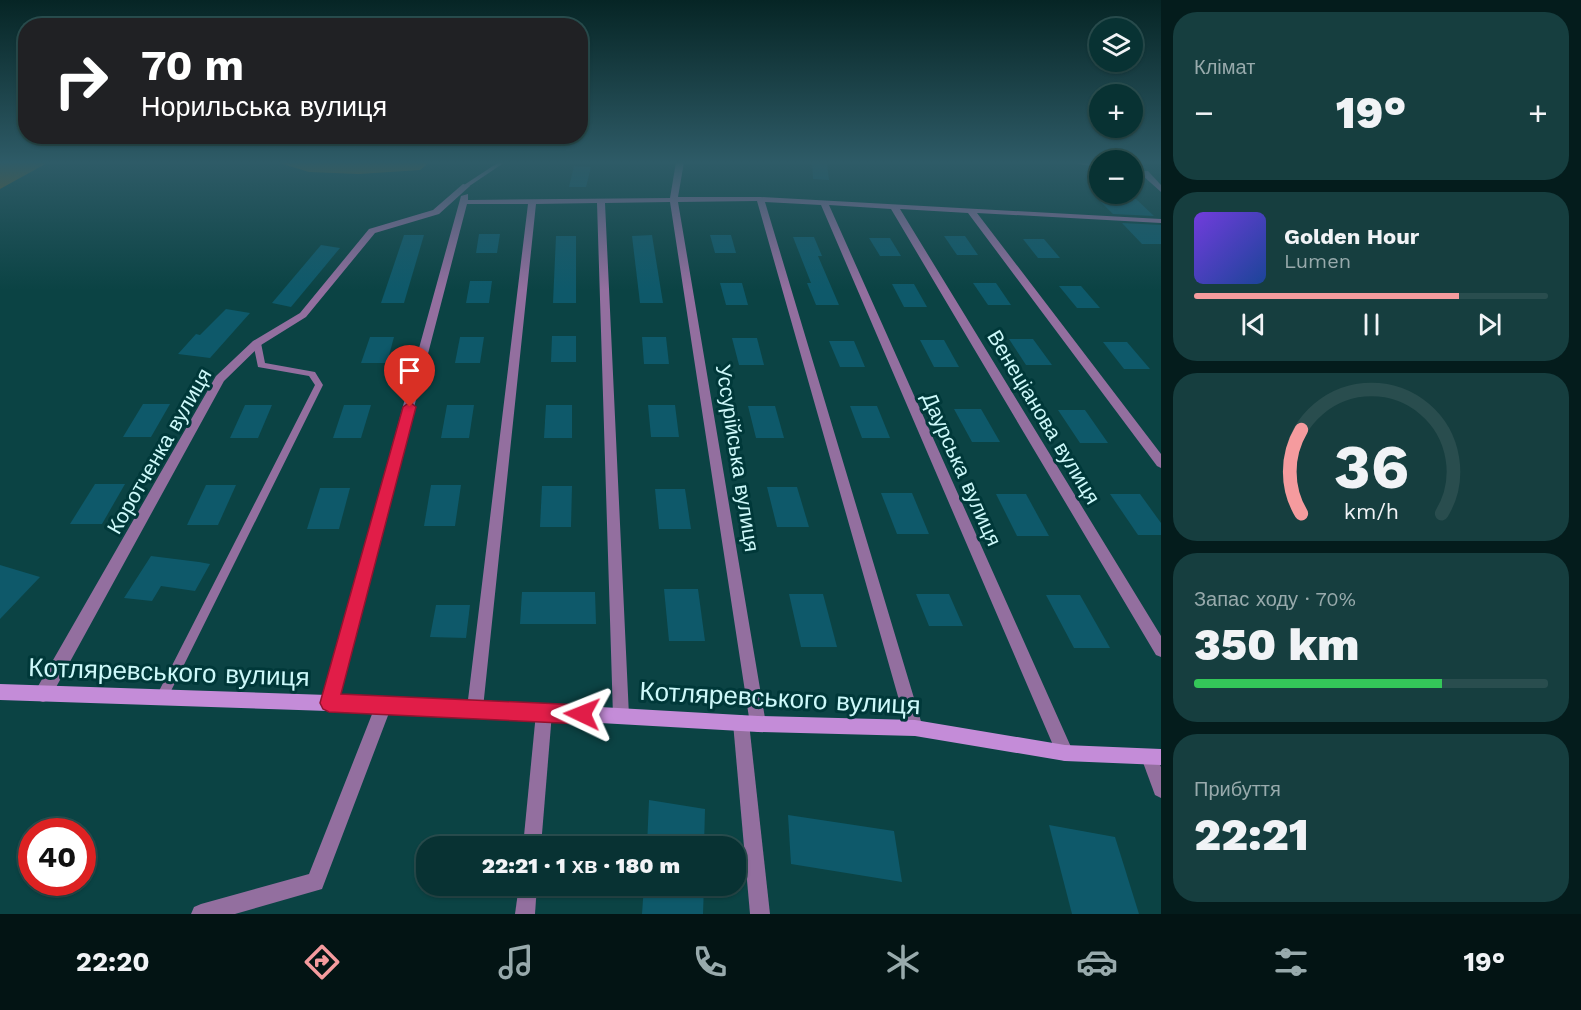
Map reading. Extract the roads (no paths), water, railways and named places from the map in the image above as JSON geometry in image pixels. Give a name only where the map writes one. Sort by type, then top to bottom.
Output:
[{"type":"street","name":"Коротченка вулиця","points":[[43,694],[220,379],[257,343],[303,315],[372,231],[436,212],[444,205]]},
{"type":"street","points":[[329,703],[464,205]]},
{"type":"street","points":[[475,708],[531,205]]},
{"type":"street","points":[[601,205],[621,716]]},
{"type":"street","name":"Уссурійська вулиця","points":[[675,205],[749,723],[760,914]]},
{"type":"street","points":[[762,205],[915,728]]},
{"type":"street","name":"Даурська вулиця","points":[[825,205],[1065,753]]},
{"type":"street","points":[[885,205],[1161,221]]},
{"type":"street","name":"Венеціанова вулиця","points":[[893,205],[1161,650]]},
{"type":"street","points":[[971,211],[1161,463]]},
{"type":"street","name":"Котляревського вулиця","points":[[0,692],[475,708],[749,723],[915,728],[1065,753],[1155,757]]},
{"type":"street","points":[[201,914],[315,882],[384,705]]},
{"type":"street","points":[[533,836],[544,713]]},
{"type":"street","points":[[1155,757],[1161,789]]},
{"type":"street","points":[[525,914],[527,896]]},
{"type":"lane","points":[[162,697],[318,385],[312,374],[261,365],[257,343]]}]
